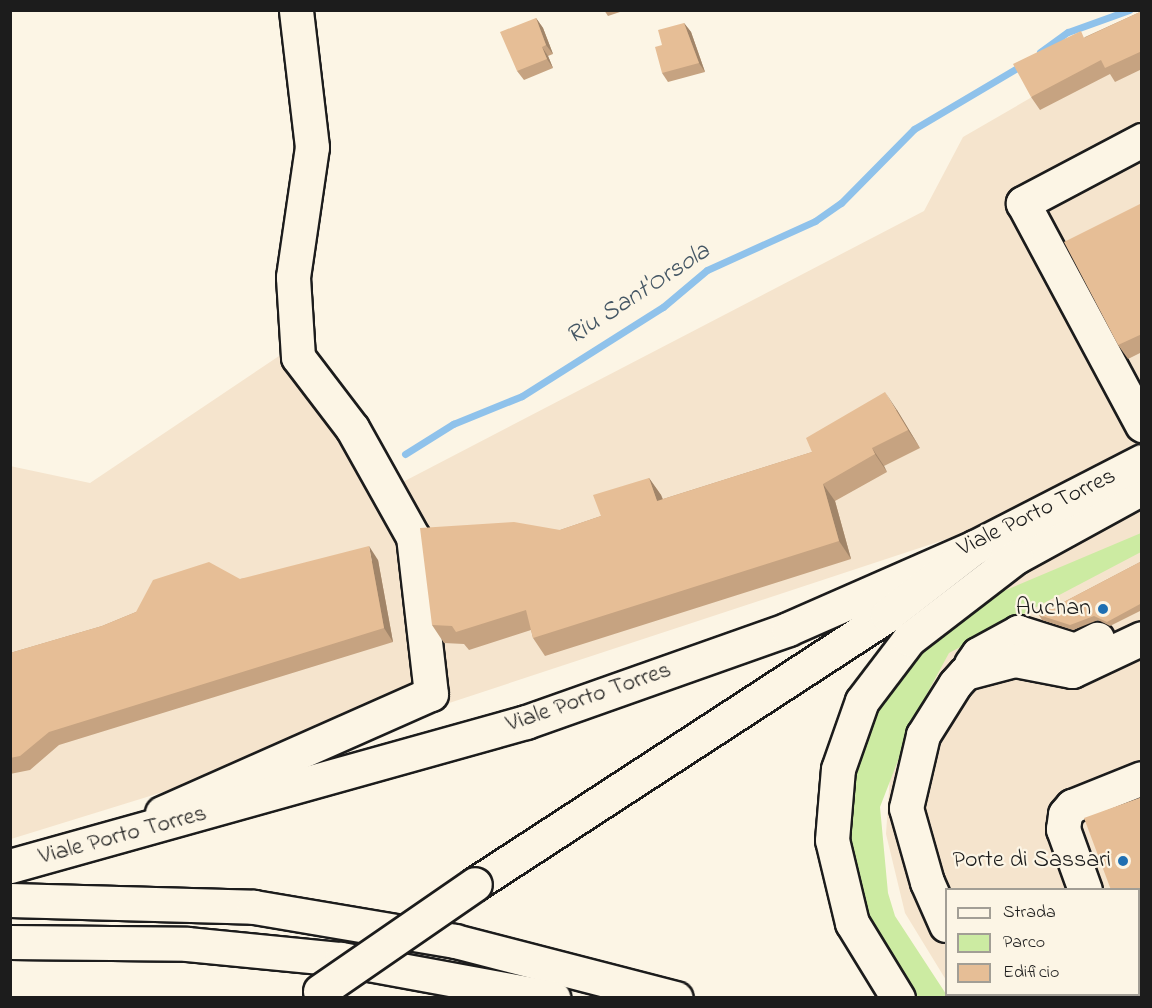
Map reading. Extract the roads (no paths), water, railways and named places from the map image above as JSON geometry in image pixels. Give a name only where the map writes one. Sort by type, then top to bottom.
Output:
[{"type":"main road","points":[[73,853],[431,694],[413,537],[352,428],[298,357],[293,277],[312,147],[296,10]]},
{"type":"main road","points":[[1142,140],[1023,203],[1142,425]]},
{"type":"main road","name":"Viale Porto Torres","points":[[10,866],[73,853],[525,722],[788,629],[975,547],[1142,460]]},
{"type":"main road","name":"Viale Porto Torres","points":[[1030,549],[1142,488]]},
{"type":"main road","points":[[887,615],[1030,549],[1096,537],[1142,513]]},
{"type":"main road","points":[[316,994],[475,884],[887,615],[975,547]]},
{"type":"main road","points":[[898,998],[852,923],[832,840],[838,769],[862,701],[909,639],[1030,549]]},
{"type":"main road","points":[[945,923],[927,882],[906,808],[923,735],[978,654],[1018,632],[1075,650],[1142,616]]},
{"type":"main road","points":[[965,673],[1015,660],[1072,671],[1142,638]]},
{"type":"main road","points":[[1084,888],[1064,829],[1065,814],[1072,806],[1142,778]]},
{"type":"main road","points":[[10,900],[254,907],[455,941],[676,998]]},
{"type":"main road","points":[[14,942],[188,944],[340,959],[553,998]]},
{"type":"waterway","name":"Riu Sant'Orsola","points":[[1040,52],[1068,32],[1129,10]]},
{"type":"waterway","name":"Riu Sant'Orsola","points":[[405,454],[453,424],[522,396],[663,307],[707,270],[815,221],[841,203],[914,129],[1024,64]]},
{"type":"place","name":"Auchan","points":[[1103,609]]},
{"type":"place","name":"Porte di Sassari","points":[[1123,861]]}]
